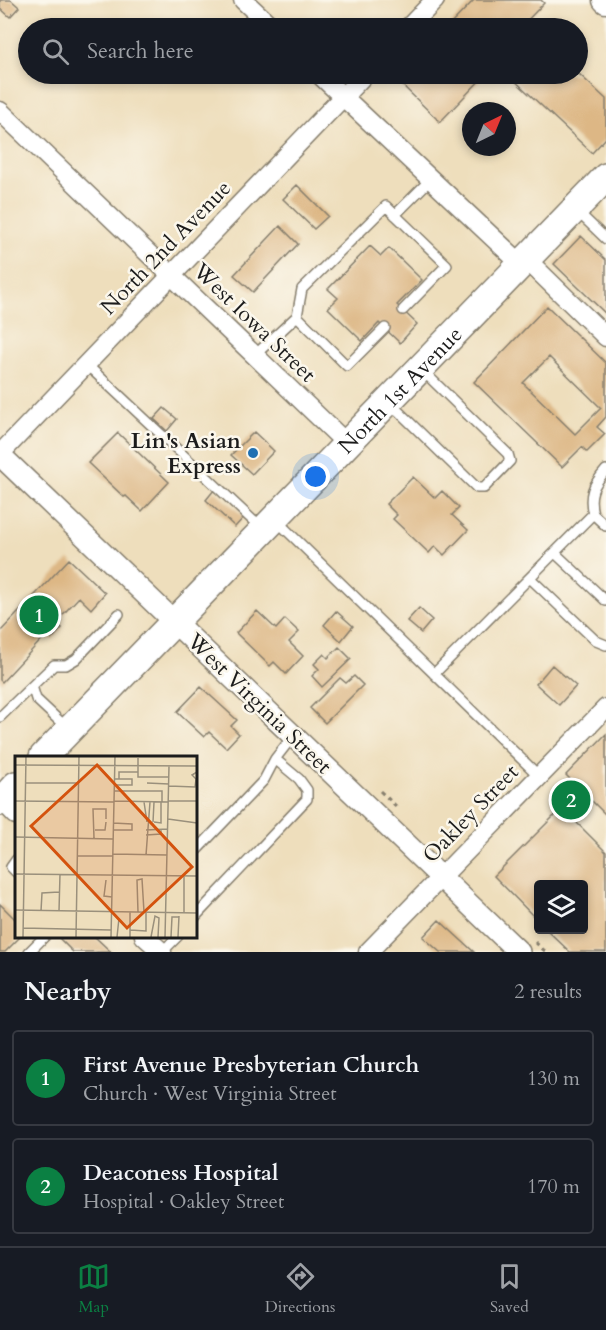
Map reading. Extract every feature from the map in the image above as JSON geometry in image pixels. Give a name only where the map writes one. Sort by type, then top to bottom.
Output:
[{"type":"main road","name":"North 1st Avenue","points":[[44,756],[575,209],[604,182]]},
{"type":"street","points":[[243,0],[262,18]]},
{"type":"street","points":[[416,18],[429,2]]},
{"type":"street","points":[[329,84],[606,337]]},
{"type":"street","name":"North 2nd Avenue","points":[[0,455],[355,84]]},
{"type":"street","name":"West Iowa Street","points":[[0,111],[347,444]]},
{"type":"street","name":"West Virginia Street","points":[[0,455],[519,952]]},
{"type":"street","name":"Oakley Street","points":[[368,952],[606,708]]},
{"type":"street","points":[[145,937],[162,952]]},
{"type":"lane","points":[[395,215],[431,179]]},
{"type":"lane","points":[[255,355],[297,316],[302,289],[386,206],[447,265],[403,310]]},
{"type":"lane","points":[[575,209],[606,238]]},
{"type":"lane","points":[[297,316],[347,366],[385,328]]},
{"type":"lane","points":[[86,364],[434,674],[539,776]]},
{"type":"lane","points":[[388,402],[477,488],[484,488],[510,461],[508,454],[420,368]]},
{"type":"lane","points":[[606,470],[591,489],[593,514],[606,526]]},
{"type":"lane","points":[[434,674],[593,514]]},
{"type":"lane","points":[[555,553],[606,601]]},
{"type":"lane","points":[[530,578],[596,641],[606,645]]},
{"type":"lane","points":[[0,717],[54,665],[66,665],[76,659],[119,614]]},
{"type":"lane","points":[[32,686],[36,699],[69,730]]},
{"type":"lane","points":[[196,851],[264,780],[275,759],[293,736]]},
{"type":"lane","points":[[196,916],[307,799],[307,790],[299,779],[275,759]]},
{"type":"lane","points":[[0,865],[15,867]]},
{"type":"lane","points":[[29,952],[44,937]]},
{"type":"lane","points":[[162,952],[177,937]]},
{"type":"building","points":[[0,0],[11,0],[19,7],[10,17],[0,8]]},
{"type":"building","points":[[474,0],[541,0],[544,3],[530,18],[457,18]]},
{"type":"building","points":[[588,82],[606,99],[606,138],[592,153],[518,84]]},
{"type":"building","points":[[401,84],[476,84],[440,122]]},
{"type":"building","points":[[297,185],[328,216],[314,229],[283,199]]},
{"type":"building","points":[[280,226],[298,244],[253,292],[234,275]]},
{"type":"building","points":[[581,236],[606,260],[606,314],[554,264]]},
{"type":"building","points":[[370,246],[381,256],[389,248],[422,280],[397,305],[417,324],[400,343],[379,323],[362,341],[328,308],[338,298],[328,289]]},
{"type":"building","points":[[547,306],[606,363],[606,417],[597,427],[605,434],[587,452],[582,447],[562,467],[474,382]],"holes":[[[549,357],[601,408],[575,434],[523,383]]]},
{"type":"building","points":[[164,408],[177,419],[167,431],[154,419]]},
{"type":"building","name":"Lin's Asian Express","points":[[254,432],[274,451],[252,474],[231,455]]},
{"type":"building","points":[[118,433],[169,482],[142,511],[88,463]]},
{"type":"building","points":[[413,477],[435,498],[442,491],[459,508],[452,515],[468,530],[444,555],[435,546],[429,553],[393,519],[397,515],[386,504]]},
{"type":"building","points":[[214,490],[244,517],[235,527],[206,500]]},
{"type":"building","points":[[69,559],[105,593],[91,609],[79,597],[56,622],[62,628],[52,639],[47,634],[2,682],[0,680],[0,632]]},
{"type":"building","points":[[419,608],[432,620],[421,633],[407,621]]},
{"type":"building","points":[[257,611],[276,629],[285,619],[299,632],[289,642],[303,656],[286,674],[274,662],[270,666],[236,633]]},
{"type":"building","points":[[336,611],[353,626],[341,641],[324,625]]},
{"type":"building","points":[[339,647],[351,659],[322,687],[312,676],[319,669],[314,664],[324,654],[328,658]]},
{"type":"building","points":[[552,665],[576,686],[559,705],[536,684]]},
{"type":"building","points":[[354,676],[363,685],[325,723],[310,708],[340,678],[346,683]]},
{"type":"building","points":[[201,687],[237,720],[231,726],[239,734],[226,748],[209,732],[204,737],[177,712]]},
{"type":"building","points":[[606,734],[606,815],[566,775]]},
{"type":"building","points":[[562,808],[606,852],[606,952],[570,952],[551,934],[588,934],[588,880],[534,880],[534,917],[494,876]]},
{"type":"building","points":[[0,904],[15,919],[15,937],[20,937],[5,952],[0,952]]},
{"type":"building","points":[[439,920],[474,952],[440,952],[423,937]]},
{"type":"building","points":[[63,937],[95,937],[111,952],[73,952],[60,939]]},
{"type":"place","name":"Lin's Asian Express","points":[[253,453]]},
{"type":"place","name":"First Avenue Presbyterian Church","points":[[39,615]]},
{"type":"place","name":"Deaconess Hospital","points":[[571,800]]}]
